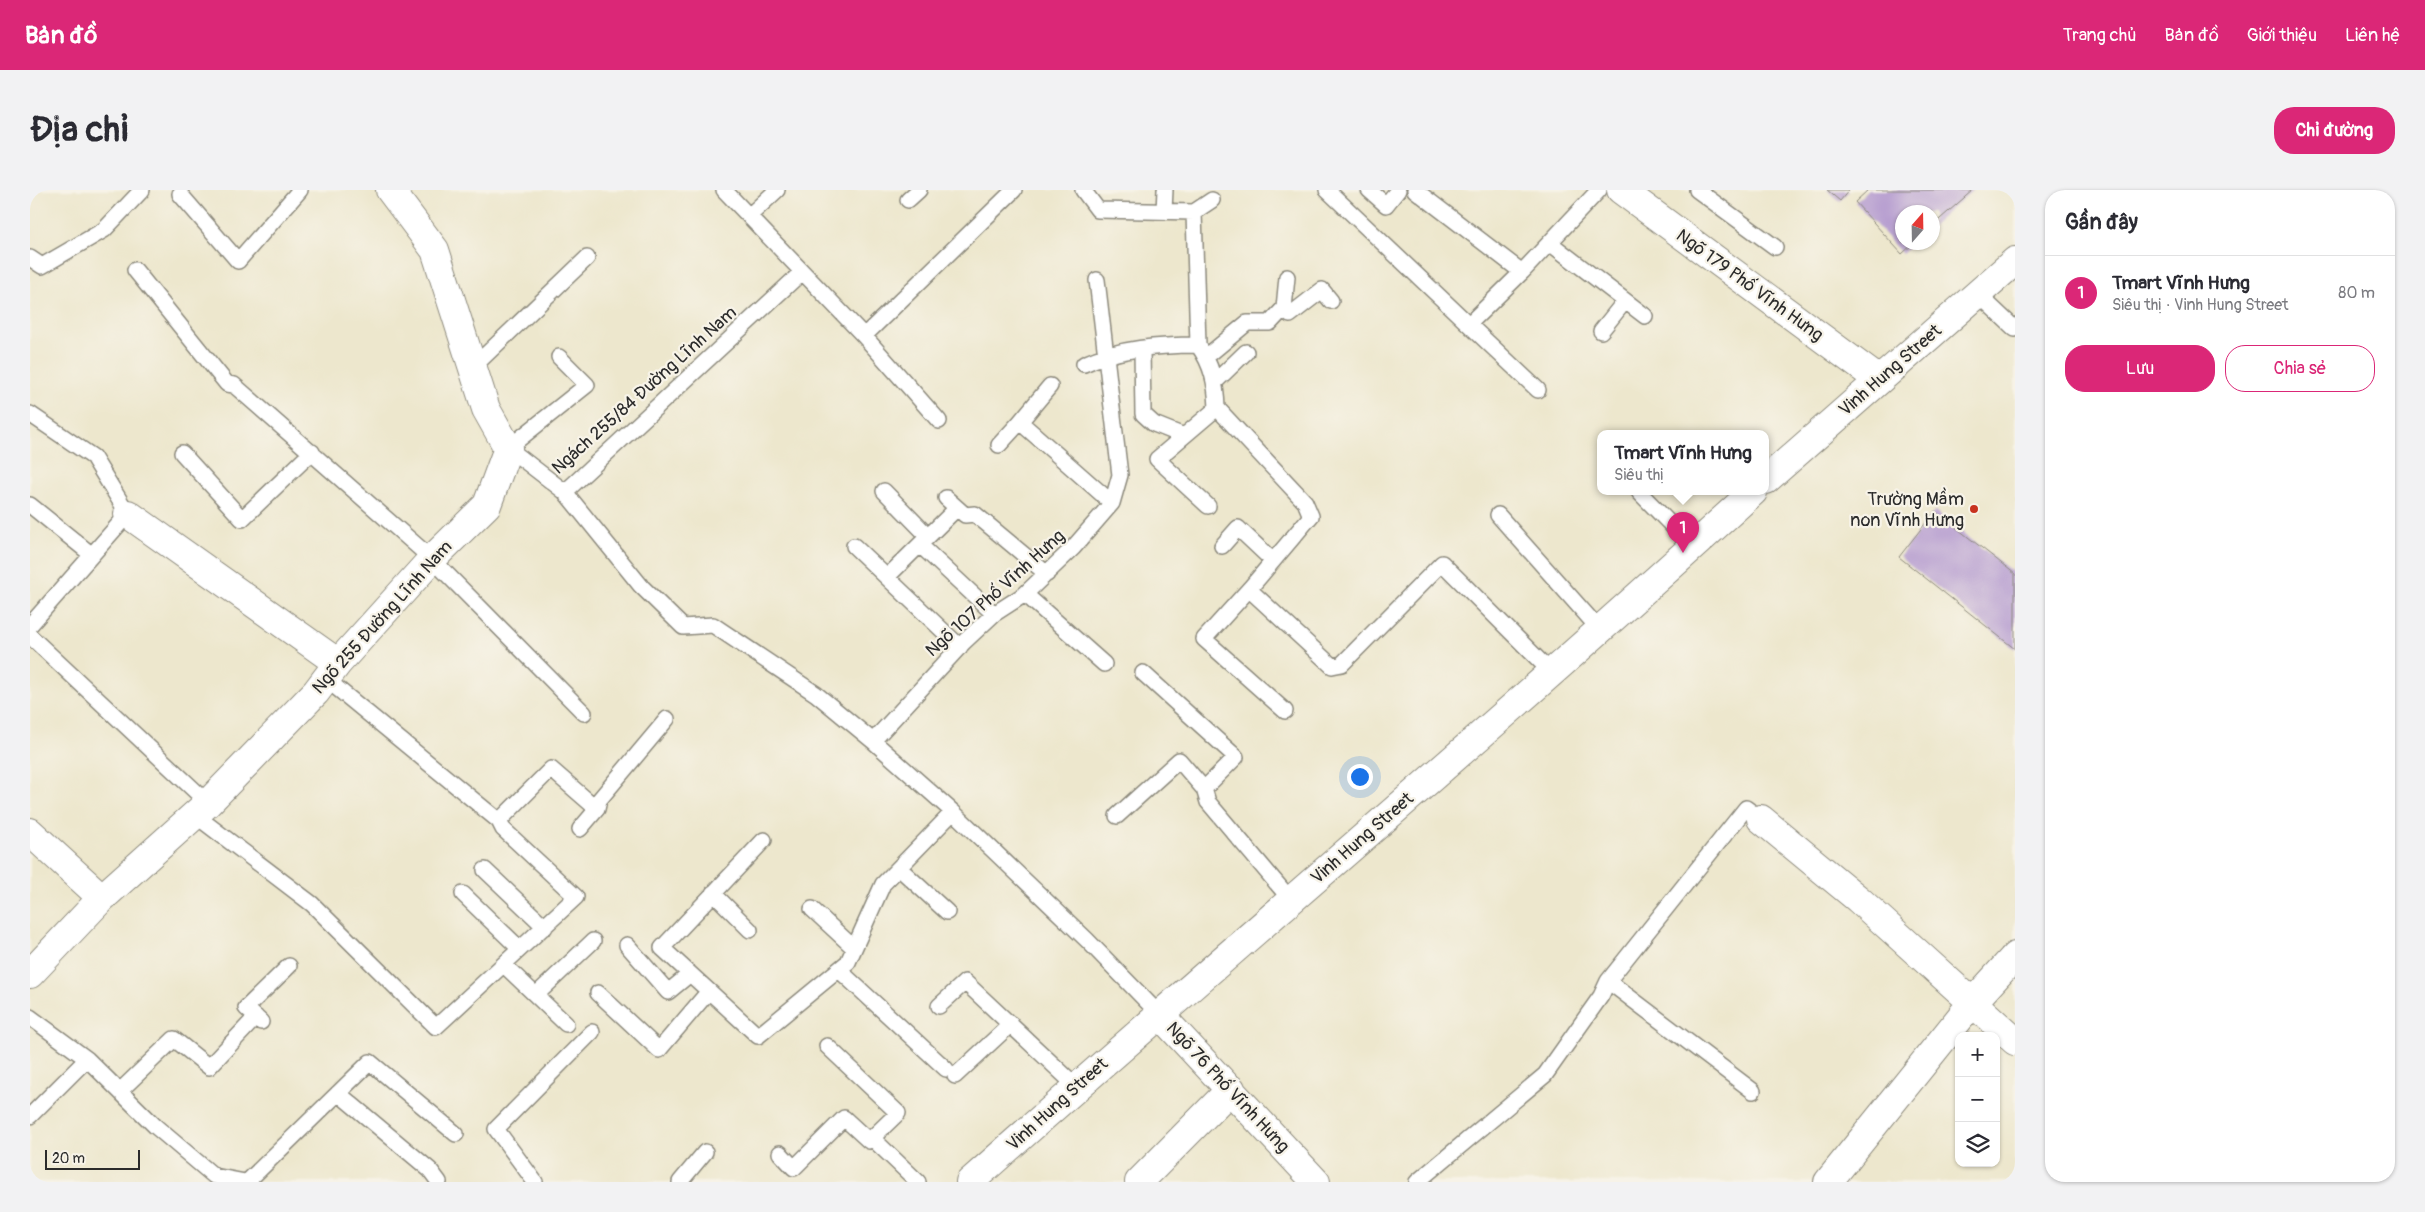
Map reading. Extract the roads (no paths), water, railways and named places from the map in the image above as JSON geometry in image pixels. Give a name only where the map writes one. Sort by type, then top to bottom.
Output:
[{"type":"street","points":[[390,190],[435,250],[486,409],[508,448]]},
{"type":"street","name":"Ngõ 179 Phố Vĩnh Hưng","points":[[1621,190],[1879,380]]},
{"type":"street","name":"Vinh Hung Street","points":[[1769,477],[2015,261]]},
{"type":"street","name":"Ngõ 255 Đường Lĩnh Nam","points":[[30,974],[102,898],[202,809],[316,692],[332,671],[432,559],[487,505],[508,448]]},
{"type":"street","name":"Vinh Hung Street","points":[[970,1182],[1290,899],[1553,674],[1750,495]]},
{"type":"street","points":[[128,514],[332,671]]},
{"type":"street","points":[[1761,819],[1858,899],[2015,1041]]},
{"type":"street","points":[[30,832],[102,898]]},
{"type":"street","points":[[1828,1182],[1972,1003],[2015,956]]},
{"type":"street","name":"Ngõ 76 Phố Vĩnh Hưng","points":[[1160,1015],[1316,1182]]},
{"type":"street","points":[[1139,1182],[1231,1089]]},
{"type":"lane","points":[[30,258],[42,266],[104,230],[142,190]]},
{"type":"lane","points":[[180,191],[238,261],[300,190]]},
{"type":"lane","points":[[724,190],[864,336],[939,421]]},
{"type":"lane","points":[[748,216],[777,190]]},
{"type":"lane","points":[[864,336],[1014,190]]},
{"type":"lane","points":[[1083,190],[1098,210],[1194,212],[1212,200]]},
{"type":"lane","points":[[1164,212],[1165,190]]},
{"type":"lane","points":[[1327,190],[1538,390]]},
{"type":"lane","points":[[1369,190],[1386,205],[1398,190]]},
{"type":"lane","points":[[1415,190],[1522,272]]},
{"type":"lane","points":[[1469,324],[1522,272],[1599,190]]},
{"type":"lane","points":[[1697,190],[1774,247]]},
{"type":"lane","points":[[1194,212],[1202,351],[1216,381],[1217,408],[1305,502],[1311,516],[1204,639],[1285,711]]},
{"type":"lane","points":[[1550,243],[1645,316]]},
{"type":"lane","points":[[473,367],[587,258]]},
{"type":"lane","points":[[135,270],[227,384],[234,385],[432,559],[584,714]]},
{"type":"lane","name":"Ngách 255/84 Đường Lĩnh Nam","points":[[508,448],[565,492],[802,272]]},
{"type":"lane","points":[[1084,364],[1107,354],[1166,345],[1202,351],[1247,323],[1270,323],[1284,308],[1287,277]]},
{"type":"lane","points":[[1020,422],[1112,503],[1120,475],[1097,280]]},
{"type":"lane","points":[[1284,308],[1290,316],[1322,290],[1331,301]]},
{"type":"lane","points":[[1978,294],[2015,329]]},
{"type":"lane","points":[[1601,331],[1625,301]]},
{"type":"lane","points":[[1142,350],[1143,414],[1154,424],[1184,436]]},
{"type":"lane","points":[[1216,381],[1246,352]]},
{"type":"lane","points":[[508,448],[587,385],[559,357]]},
{"type":"lane","points":[[999,445],[1050,386]]},
{"type":"lane","points":[[1208,506],[1158,459],[1217,408]]},
{"type":"lane","points":[[30,414],[93,457],[128,514],[31,624]]},
{"type":"lane","points":[[182,453],[242,519],[312,452]]},
{"type":"lane","points":[[884,491],[924,541],[994,614]]},
{"type":"lane","points":[[565,492],[641,586],[683,627],[713,625],[816,694],[873,741],[952,812],[1087,940],[1160,1015]]},
{"type":"lane","points":[[1642,495],[1692,547]]},
{"type":"lane","points":[[887,577],[924,541],[952,503],[965,515],[975,514],[1047,574]]},
{"type":"lane","name":"Ngõ 107 Phố Vĩnh Hưng","points":[[873,741],[960,647],[994,614],[1025,594],[1047,574],[1073,548],[1112,503]]},
{"type":"lane","points":[[30,505],[92,555]]},
{"type":"lane","points":[[1498,515],[1600,630]]},
{"type":"lane","points":[[1222,546],[1238,528],[1273,561]]},
{"type":"lane","points":[[854,546],[960,647]]},
{"type":"lane","points":[[1251,587],[1253,593],[1332,666],[1342,664],[1442,563],[1553,674]]},
{"type":"lane","points":[[1025,594],[1104,664]]},
{"type":"lane","points":[[30,636],[202,809],[312,904],[436,1027],[545,928],[576,897],[503,829],[499,821],[332,671]]},
{"type":"lane","points":[[1143,673],[1236,757],[1204,789]]},
{"type":"lane","points":[[580,829],[597,809],[599,800],[667,719]]},
{"type":"lane","points":[[1117,816],[1179,760],[1204,789],[1208,802],[1290,899]]},
{"type":"lane","points":[[499,821],[551,769],[597,809]]},
{"type":"lane","points":[[1417,1182],[1545,1075],[1601,996],[1608,981],[1746,808],[1761,819]]},
{"type":"lane","points":[[662,948],[758,1036],[848,962],[883,884],[952,812]]},
{"type":"lane","points":[[642,964],[662,948],[764,840]]},
{"type":"lane","points":[[899,868],[947,912]]},
{"type":"lane","points":[[485,870],[545,928]]},
{"type":"lane","points":[[463,894],[520,949]]},
{"type":"lane","points":[[713,894],[750,930]]},
{"type":"lane","points":[[812,909],[854,948]]},
{"type":"lane","points":[[536,995],[594,941]]},
{"type":"lane","points":[[627,945],[668,992],[690,974]]},
{"type":"lane","points":[[504,965],[566,1024]]},
{"type":"lane","points":[[120,1090],[174,1039],[209,1067],[259,1020],[246,1008],[289,966]]},
{"type":"lane","points":[[839,970],[950,1073],[1011,1024]]},
{"type":"lane","points":[[1608,981],[1753,1091]]},
{"type":"lane","points":[[940,1006],[965,982],[1076,1087]]},
{"type":"lane","points":[[598,993],[660,1050],[709,991]]},
{"type":"lane","points":[[30,1017],[87,1059],[155,1126],[214,1176],[246,1182],[370,1062],[456,1134]]},
{"type":"lane","points":[[535,1182],[496,1129],[592,1032]]},
{"type":"lane","points":[[780,1153],[794,1168],[844,1118],[869,1141],[898,1113],[828,1046]]},
{"type":"lane","points":[[30,1116],[87,1059]]},
{"type":"lane","points":[[338,1093],[430,1170],[439,1182]]},
{"type":"lane","points":[[872,1138],[918,1182]]},
{"type":"lane","points":[[680,1182],[705,1152]]},
{"type":"place","name":"Trường Mầm non Vĩnh Hưng","points":[[1974,509]]},
{"type":"place","name":"Tmart Vĩnh Hưng","points":[[1683,553]]}]
